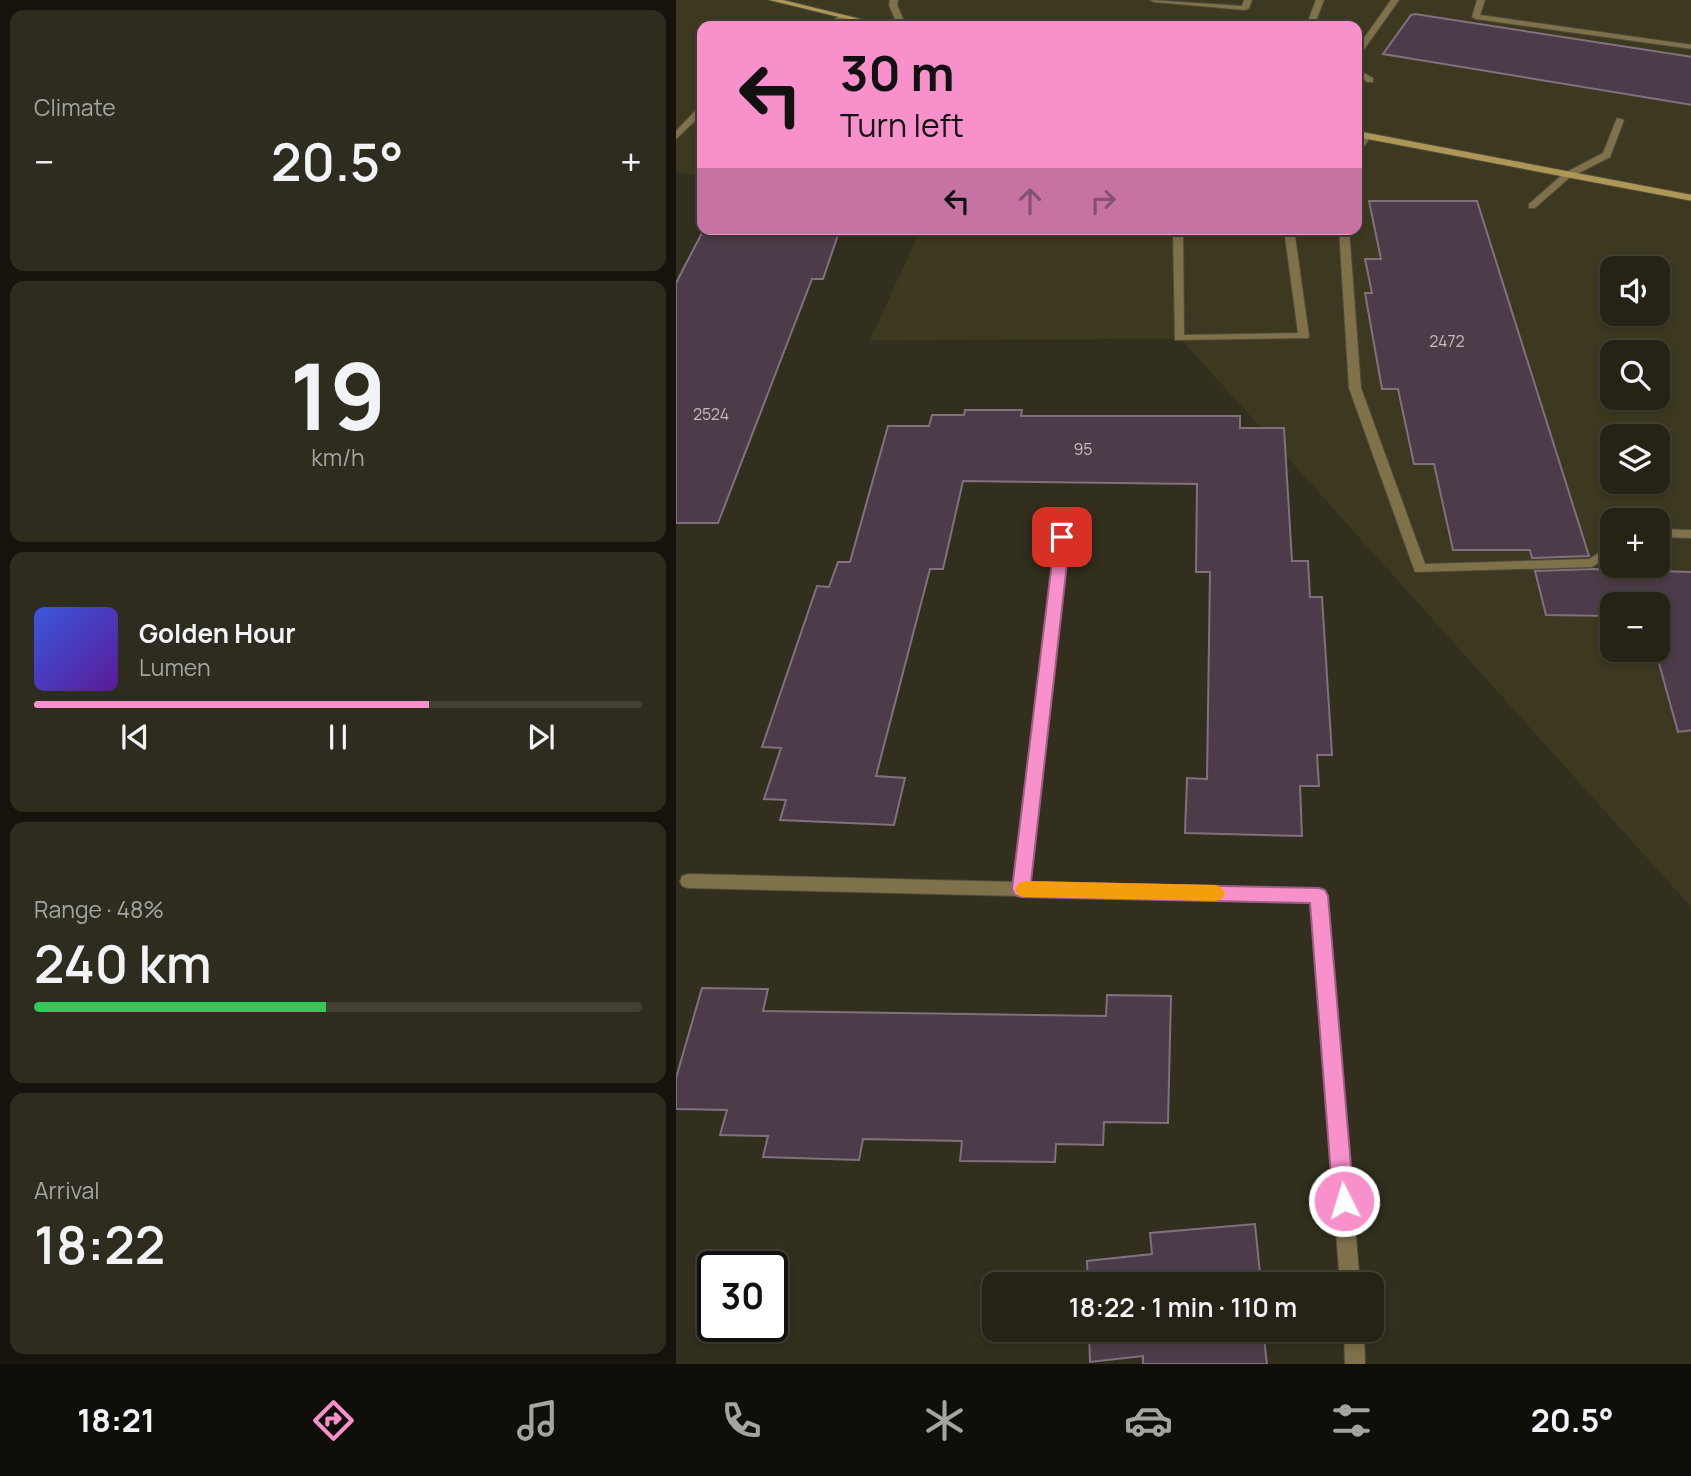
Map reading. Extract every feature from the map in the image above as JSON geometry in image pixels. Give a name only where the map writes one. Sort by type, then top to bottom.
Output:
[{"type":"main road","points":[[776,1],[862,21]]},
{"type":"main road","points":[[1362,135],[1692,198]]},
{"type":"street","points":[[776,1],[788,0]]},
{"type":"street","points":[[894,0],[893,5],[900,21]]},
{"type":"street","points":[[1154,0],[1245,8],[1248,0]]},
{"type":"street","points":[[1312,21],[1320,0]]},
{"type":"street","points":[[1362,46],[1395,0]]},
{"type":"street","points":[[1481,0],[1476,17],[1692,47]]},
{"type":"street","points":[[837,21],[844,17]]},
{"type":"street","points":[[1362,74],[1370,80]]},
{"type":"street","points":[[676,136],[697,114]]},
{"type":"street","points":[[1532,206],[1566,176],[1607,155],[1620,120]]},
{"type":"street","points":[[1362,143],[1367,136]]},
{"type":"street","points":[[1178,235],[1179,338],[1304,335],[1291,235]]},
{"type":"street","points":[[1343,235],[1355,388],[1420,569],[1592,563],[1600,557]]},
{"type":"street","points":[[1670,533],[1692,534]]},
{"type":"street","points":[[1021,889],[1062,537]]},
{"type":"street","points":[[688,881],[1319,896],[1349,1272]]},
{"type":"street","points":[[1354,1342],[1355,1364]]},
{"type":"shaded area","points":[[676,0],[1691,0],[1691,907],[1181,339],[870,340],[918,235],[1362,235],[1362,21],[697,21],[697,176],[676,172]]},
{"type":"building","points":[[1411,15],[1692,57],[1692,105],[1383,54]]},
{"type":"building","points":[[1369,201],[1477,201],[1589,556],[1532,558],[1530,550],[1453,550],[1434,464],[1414,464],[1398,389],[1382,389],[1365,293],[1372,293],[1365,259],[1381,259]]},
{"type":"building","points":[[701,235],[838,235],[823,279],[812,279],[718,523],[676,523],[676,283]]},
{"type":"building","points":[[965,410],[1022,410],[1021,416],[1240,416],[1240,428],[1284,428],[1292,561],[1308,561],[1310,597],[1322,597],[1332,755],[1317,755],[1319,786],[1300,786],[1302,836],[1185,833],[1187,778],[1207,779],[1210,572],[1196,572],[1197,484],[963,481],[943,569],[930,569],[876,776],[905,778],[894,825],[780,820],[786,800],[764,799],[781,748],[762,747],[817,586],[829,587],[838,562],[850,562],[888,426],[929,426],[932,415],[964,415]]},
{"type":"building","points":[[1600,569],[1600,578],[1670,578],[1670,571],[1692,572],[1692,730],[1678,732],[1659,662],[1670,662],[1670,592],[1600,592],[1600,616],[1546,615],[1535,571]]},
{"type":"building","points":[[702,988],[768,989],[763,1011],[1106,1016],[1107,995],[1171,996],[1168,1123],[1104,1122],[1103,1145],[1056,1144],[1055,1162],[960,1161],[962,1141],[863,1139],[859,1160],[763,1157],[768,1136],[720,1135],[727,1110],[676,1109],[676,1078]]},
{"type":"building","points":[[1255,1224],[1260,1272],[1087,1272],[1087,1261],[1152,1254],[1150,1233]]},
{"type":"building","points":[[1089,1342],[1264,1342],[1267,1364],[1143,1364],[1143,1356],[1090,1362]]},
{"type":"slow traffic","points":[[1024,889],[1216,893]]},
{"type":"route","points":[[1062,537],[1021,889],[1319,896],[1344,1201]]}]
